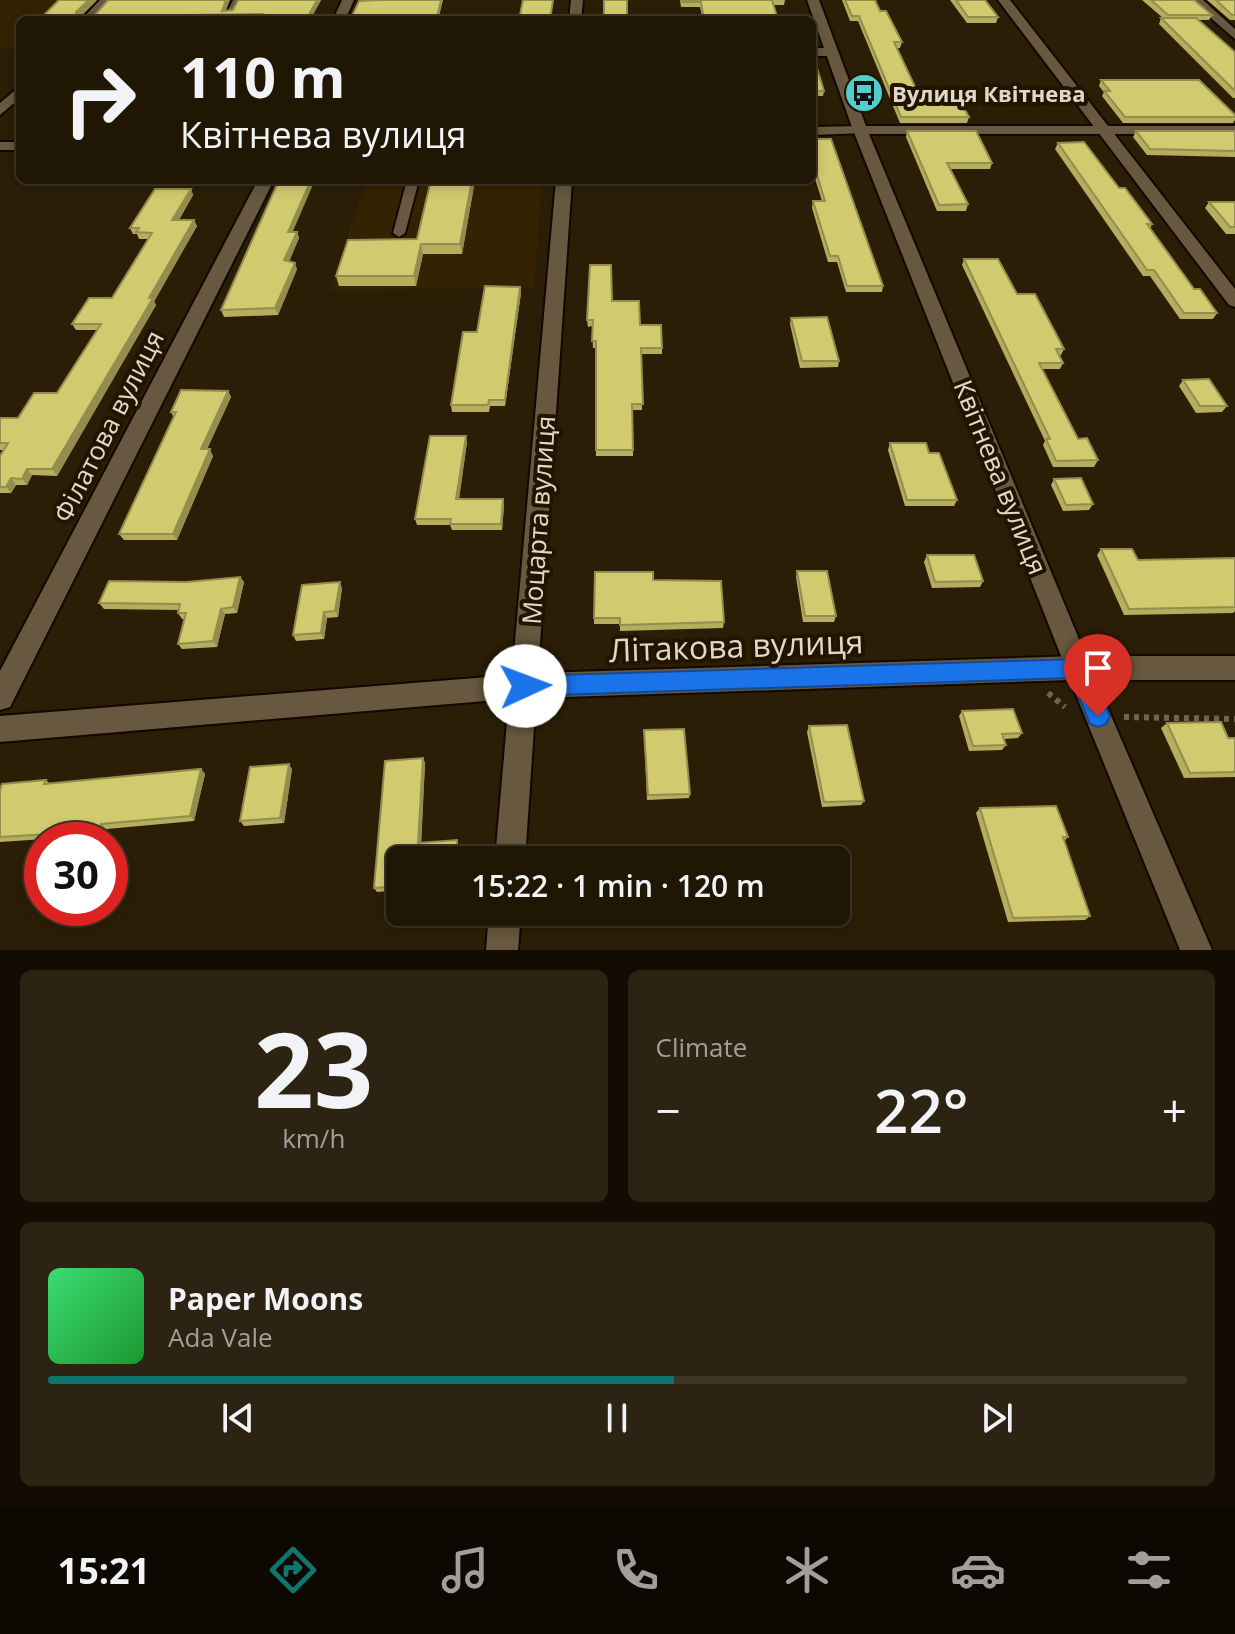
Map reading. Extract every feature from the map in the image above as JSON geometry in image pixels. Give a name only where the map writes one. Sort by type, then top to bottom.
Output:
[{"type":"street","points":[[91,16],[106,0]]},
{"type":"street","name":"Квітнева вулиця","points":[[813,0],[860,130],[1196,950]]},
{"type":"street","points":[[1004,0],[1235,301]]},
{"type":"street","points":[[1196,0],[1235,35]]},
{"type":"street","points":[[816,52],[832,52]]},
{"type":"street","points":[[0,111],[16,94]]},
{"type":"street","points":[[816,131],[1235,130]]},
{"type":"street","name":"Філатова вулиця","points":[[0,698],[264,184]]},
{"type":"street","name":"Моцарта вулиця","points":[[511,846],[564,184]]},
{"type":"street","name":"Літакова вулиця","points":[[0,729],[525,686],[1078,668],[1235,668]]},
{"type":"street","points":[[502,950],[504,926]]},
{"type":"lane","points":[[229,12],[237,0]]},
{"type":"lane","points":[[399,233],[412,184]]},
{"type":"shaded area","points":[[0,0],[97,0],[81,16],[16,16],[16,48],[0,49]]},
{"type":"shaded area","points":[[365,184],[542,184],[534,288],[330,290]]},
{"type":"building","points":[[59,0],[89,0],[76,12],[76,16],[43,16]]},
{"type":"building","points":[[108,0],[226,0],[222,11],[233,10],[238,0],[317,0],[308,16],[94,16]]},
{"type":"building","points":[[441,0],[437,16],[352,16],[359,1]]},
{"type":"building","points":[[523,0],[553,0],[551,16],[520,16]]},
{"type":"building","points":[[604,0],[627,0],[627,16],[604,16]]},
{"type":"building","points":[[772,0],[777,16],[703,16],[701,2],[681,2]]},
{"type":"building","points":[[845,0],[875,0],[880,11],[886,11],[902,42],[894,42],[917,91],[954,91],[969,117],[901,117],[859,16],[852,16]]},
{"type":"building","points":[[956,0],[985,0],[998,17],[968,17]]},
{"type":"building","points":[[1151,0],[1194,0],[1212,15],[1168,15]]},
{"type":"building","points":[[1216,0],[1235,0],[1235,15],[1232,15]]},
{"type":"building","points":[[1161,18],[1196,18],[1235,52],[1235,91]]},
{"type":"building","points":[[816,65],[824,91],[816,91]]},
{"type":"building","points":[[1101,80],[1199,80],[1235,117],[1125,117],[1104,91],[1110,91]]},
{"type":"building","points":[[907,131],[976,131],[992,163],[947,163],[968,204],[939,205]]},
{"type":"building","points":[[1136,131],[1235,131],[1235,151],[1150,149]]},
{"type":"building","points":[[816,139],[831,139],[883,286],[847,286],[838,256],[830,256],[813,201],[825,201],[816,172]]},
{"type":"building","points":[[1084,142],[1119,188],[1125,188],[1194,289],[1200,289],[1217,313],[1184,313],[1154,270],[1147,270],[1058,143]]},
{"type":"building","points":[[277,184],[309,184],[288,232],[297,232],[284,260],[295,263],[275,308],[221,310]]},
{"type":"building","points":[[430,184],[471,184],[460,244],[421,244],[414,276],[336,276],[348,240],[417,239]]},
{"type":"building","points":[[155,189],[191,189],[172,220],[194,220],[149,298],[153,298],[52,469],[27,469],[22,479],[11,478],[6,487],[0,487],[0,456],[8,443],[0,443],[0,418],[18,418],[34,393],[57,393],[101,324],[72,324],[89,298],[112,298],[152,233],[136,232],[139,228],[130,228]]},
{"type":"building","points":[[1209,202],[1235,202],[1235,227],[1230,227]]},
{"type":"building","points":[[964,259],[998,259],[1017,294],[1035,294],[1064,349],[1056,349],[1063,363],[1039,363],[1078,439],[1087,438],[1098,460],[1056,461],[1046,439],[1050,439]]},
{"type":"building","points":[[590,265],[611,265],[612,301],[639,301],[640,325],[661,325],[662,348],[641,348],[643,404],[632,404],[633,450],[596,450],[596,341],[592,341],[593,320],[587,320]]},
{"type":"building","points":[[485,286],[520,287],[505,400],[489,400],[488,405],[451,405],[463,332],[477,332]]},
{"type":"building","points":[[827,317],[839,361],[802,361],[791,318]]},
{"type":"building","points":[[1209,379],[1227,406],[1200,406],[1183,380]]},
{"type":"building","points":[[181,390],[228,391],[201,449],[210,449],[173,534],[119,534],[176,412],[171,412]]},
{"type":"building","points":[[430,436],[466,436],[456,499],[503,499],[501,524],[450,524],[451,519],[415,519]]},
{"type":"building","points":[[890,443],[926,443],[929,453],[939,453],[957,500],[907,500]]},
{"type":"building","points":[[1081,478],[1093,504],[1066,505],[1054,479]]},
{"type":"building","points":[[1101,549],[1132,549],[1138,560],[1235,558],[1235,607],[1129,609]]},
{"type":"building","points":[[927,555],[974,555],[983,581],[935,582]]},
{"type":"building","points":[[797,571],[827,571],[836,616],[805,616]]},
{"type":"building","points":[[595,572],[653,572],[653,580],[721,581],[724,622],[620,625],[620,618],[594,618]]},
{"type":"building","points":[[240,577],[233,607],[221,609],[213,641],[178,644],[186,613],[178,613],[180,604],[99,603],[109,581],[186,582]]},
{"type":"building","points":[[340,582],[335,611],[324,612],[321,633],[293,635],[302,585]]},
{"type":"building","points":[[1013,709],[1022,733],[1002,734],[1006,745],[973,746],[962,711]]},
{"type":"building","points":[[1221,722],[1228,738],[1235,738],[1235,772],[1190,773],[1167,723]]},
{"type":"building","points":[[847,725],[864,801],[824,802],[809,726]]},
{"type":"building","points":[[684,729],[690,794],[648,795],[644,730]]},
{"type":"building","points":[[423,758],[418,843],[457,840],[457,846],[386,846],[386,887],[374,888],[385,761]]},
{"type":"building","points":[[289,764],[280,818],[240,821],[250,767]]},
{"type":"building","points":[[201,769],[190,816],[123,822],[24,822],[24,836],[0,837],[2,784],[46,780],[44,784]]},
{"type":"building","points":[[1056,806],[1068,837],[1063,837],[1090,916],[1013,918],[980,808]]},
{"type":"place","name":"Вулиця Квітнева","points":[[864,93]]},
{"type":"route","points":[[525,686],[1078,668],[1098,716]]}]
